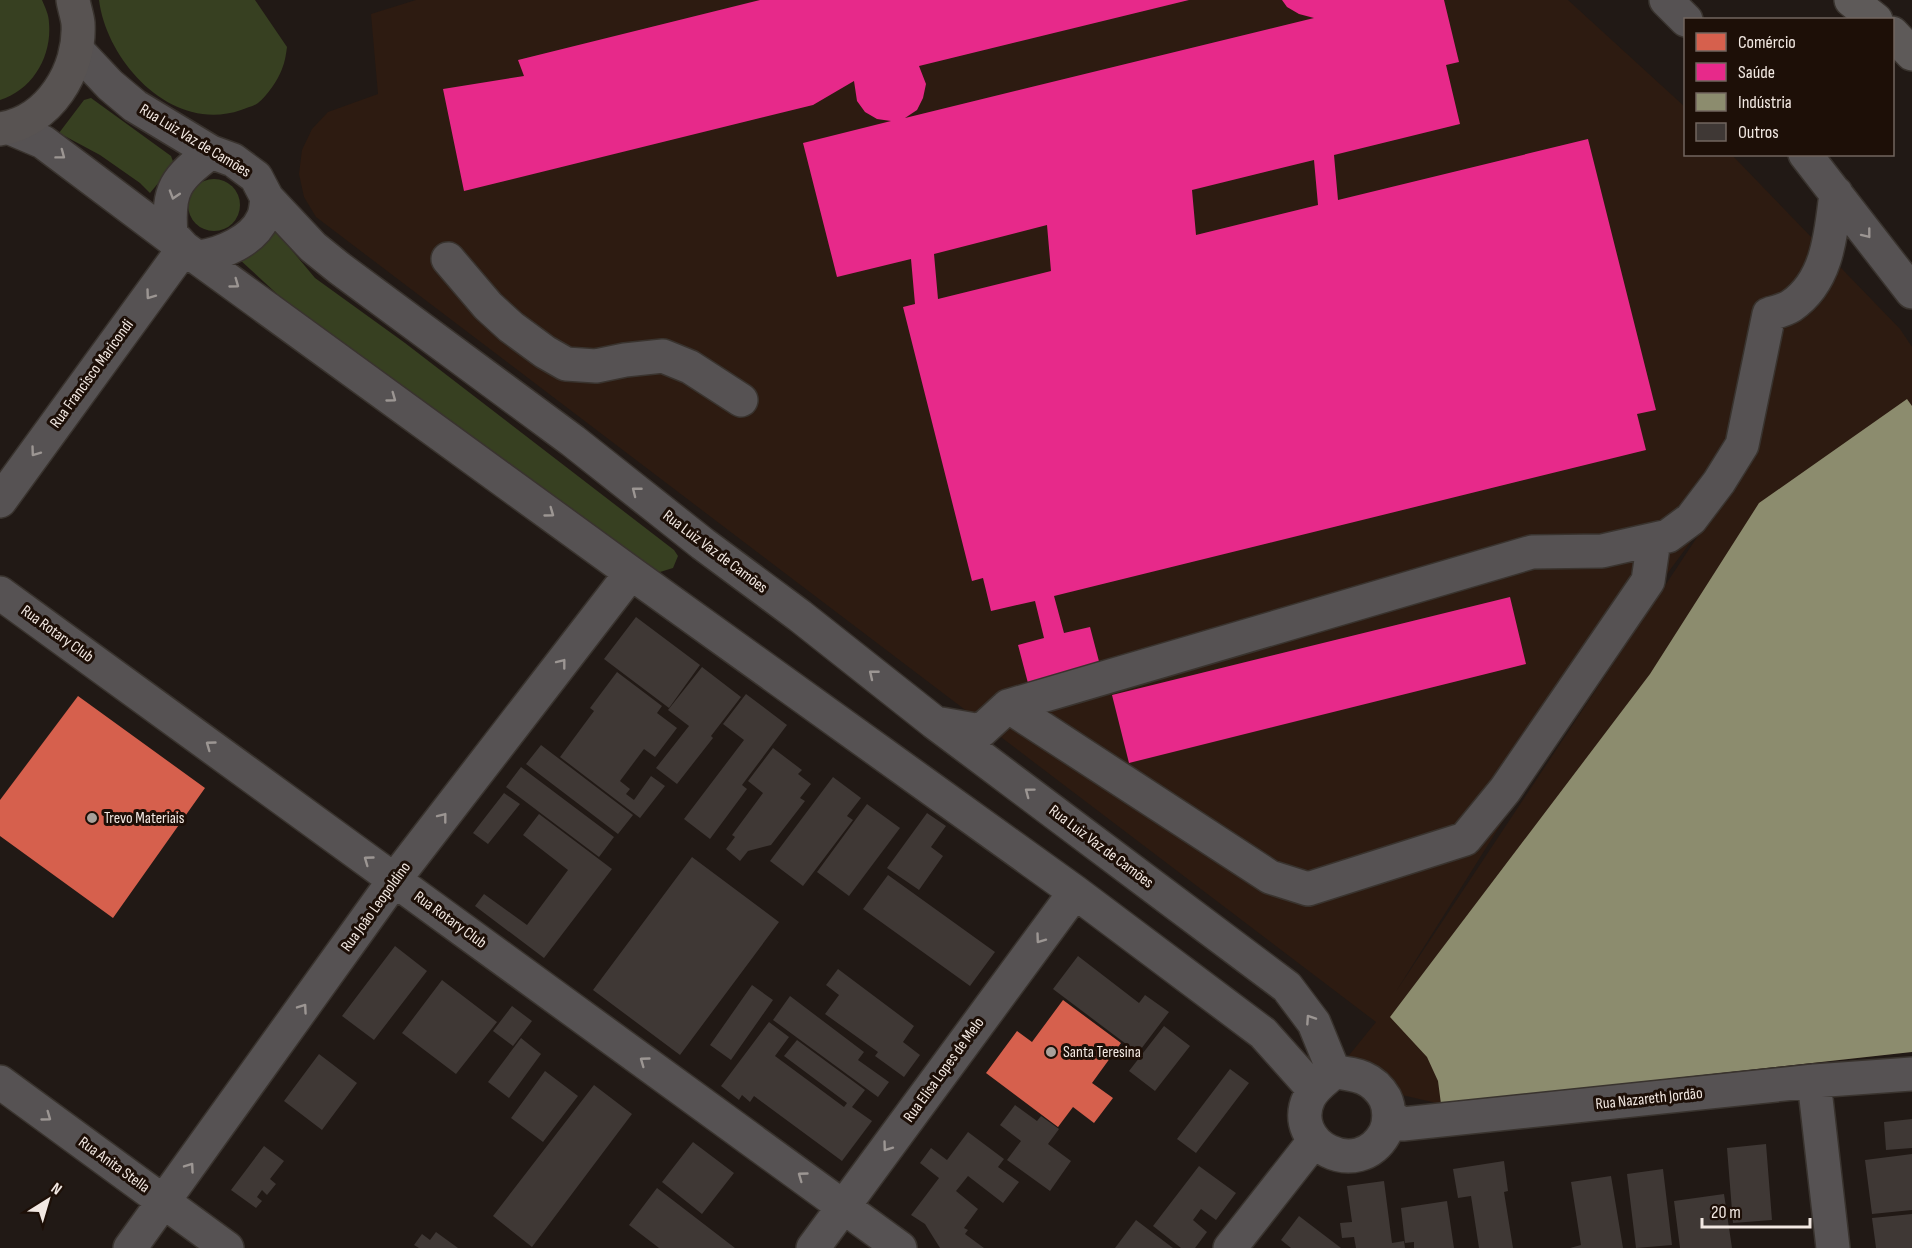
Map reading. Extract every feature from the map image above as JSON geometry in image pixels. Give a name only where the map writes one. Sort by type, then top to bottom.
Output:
[{"type":"highway","points":[[1851,0],[1874,18]]},
{"type":"highway","points":[[1894,34],[1912,54]]},
{"type":"main road","points":[[5,129],[34,116],[54,98],[69,75],[77,50],[78,22],[73,0]]},
{"type":"street","points":[[1665,0],[1684,18]]},
{"type":"street","name":"Rua Luiz Vaz de Camões","points":[[77,50],[110,85],[135,106],[211,152],[233,160],[256,177],[267,198],[313,247],[339,268],[573,441],[934,722],[1287,987],[1314,1023],[1324,1081]]},
{"type":"street","points":[[5,129],[43,142],[191,253],[631,573],[1075,892],[1324,1081]]},
{"type":"street","points":[[211,152],[180,179],[171,196],[171,234],[191,253],[216,254],[235,246],[263,219],[267,198]]},
{"type":"street","points":[[1807,156],[1912,292]]},
{"type":"street","points":[[934,722],[981,732],[1008,706],[1532,552],[1602,551],[1668,536],[1691,519],[1719,482],[1742,445],[1769,314],[1790,308],[1809,291],[1827,256],[1836,193]]},
{"type":"street","name":"Rua Francisco Maricondi","points":[[0,501],[191,253]]},
{"type":"street","points":[[448,259],[488,306],[511,327],[566,364],[596,366],[663,356],[690,367],[741,400]]},
{"type":"street","points":[[1008,706],[1270,877],[1308,889],[1465,838],[1505,790],[1648,581],[1654,540]]},
{"type":"street","name":"Rua João Leopoldino","points":[[130,1248],[395,879],[631,573]]},
{"type":"street","name":"Rua Rotary Club","points":[[0,593],[900,1248]]},
{"type":"street","name":"Rua Elisa Lopes de Melo","points":[[813,1248],[1075,892]]},
{"type":"street","points":[[1355,1074],[1369,1079],[1380,1089],[1387,1102],[1389,1116],[1387,1130],[1379,1143],[1367,1152],[1354,1157],[1339,1156],[1325,1151],[1314,1141],[1305,1114],[1308,1100],[1324,1081],[1355,1074]]},
{"type":"street","name":"Rua Nazareth Jordão","points":[[1389,1116],[1403,1124],[1814,1081],[1912,1074]]},
{"type":"street","points":[[1814,1081],[1833,1248]]},
{"type":"street","name":"Rua Anita Stella","points":[[0,1082],[227,1248]]},
{"type":"street","points":[[1230,1248],[1314,1141]]},
{"type":"shaded area","points":[[416,0],[1568,0],[1684,106],[1684,156],[1733,156],[1900,329],[1912,347],[1912,1052],[1441,1104],[1393,1093],[1346,1059],[1376,1022],[316,217],[304,197],[299,174],[302,150],[312,129],[328,112],[378,94],[371,14]],"holes":[[[1721,501],[1395,993],[1607,655]]]},
{"type":"green space","points":[[0,0],[42,0],[47,11],[49,35],[44,59],[31,80],[12,95],[0,100]]},
{"type":"green space","points":[[99,0],[255,0],[287,47],[283,66],[272,88],[254,105],[216,115],[191,112],[168,102],[148,88],[130,69],[115,47],[105,24]]},
{"type":"green space","points":[[91,98],[171,156],[174,164],[150,193],[140,183],[100,155],[59,133],[84,100]]},
{"type":"green space","points":[[214,179],[224,181],[232,187],[238,195],[240,205],[238,215],[232,223],[224,229],[214,231],[204,229],[196,223],[190,215],[188,205],[190,195],[196,187],[204,181]]},
{"type":"green space","points":[[274,229],[315,278],[405,343],[674,550],[678,556],[673,568],[660,572],[653,570],[325,333],[276,293],[239,259]]},
{"type":"building: Comércio","name":"Trevo Materiais","points":[[78,696],[205,788],[113,918],[0,836],[0,800]]},
{"type":"building: Comércio","points":[[1063,1000],[1121,1043],[1092,1083],[1113,1098],[1094,1123],[1073,1107],[1058,1127],[986,1073],[1017,1031],[1032,1042]]},
{"type":"building: Saúde","points":[[760,0],[1189,0],[919,66],[926,84],[923,98],[917,110],[905,118],[1314,18],[1299,14],[1287,7],[1282,0],[1444,0],[1459,62],[1446,65],[1460,124],[1334,155],[1338,200],[1588,139],[1656,410],[1637,414],[1646,450],[1054,596],[1064,633],[1090,627],[1101,669],[1029,687],[1018,645],[1044,638],[1035,601],[991,611],[983,578],[972,581],[903,307],[915,304],[911,259],[837,277],[803,143],[891,121],[877,119],[865,112],[857,101],[854,81],[813,105],[464,191],[443,89],[524,76],[518,60]],"holes":[[[1314,160],[1318,205],[1196,235],[1192,190]],[[1047,225],[1051,271],[938,299],[934,254]]]},
{"type":"building: Saúde","points":[[1510,597],[1526,664],[1129,763],[1112,695]]},
{"type":"building: Indústria","points":[[1907,399],[1912,406],[1912,1052],[1441,1104],[1438,1081],[1427,1057],[1390,1017],[1650,674],[1759,503]]},
{"type":"building: Outros","points":[[636,617],[700,665],[669,708],[604,659]]},
{"type":"building: Outros","points":[[702,667],[741,697],[677,784],[656,768],[689,726],[668,710]]},
{"type":"building: Outros","points":[[617,672],[662,706],[657,713],[677,728],[655,757],[644,749],[620,781],[630,789],[626,794],[634,800],[651,776],[665,786],[640,818],[560,757],[594,711],[590,708]]},
{"type":"building: Outros","points":[[746,694],[787,725],[742,785],[747,789],[710,839],[684,819],[744,740],[723,724]]},
{"type":"building: Outros","points":[[541,745],[633,815],[618,834],[526,764]]},
{"type":"building: Outros","points":[[773,748],[802,770],[798,774],[811,784],[800,798],[805,801],[771,845],[748,851],[740,861],[726,849],[735,837],[732,835],[763,793],[748,781]]},
{"type":"building: Outros","points":[[521,767],[614,837],[599,857],[506,787]]},
{"type":"building: Outros","points":[[833,777],[861,798],[847,816],[853,820],[803,886],[770,861]]},
{"type":"building: Outros","points":[[504,793],[520,804],[488,844],[473,833]]},
{"type":"building: Outros","points":[[867,804],[900,828],[849,896],[817,872]]},
{"type":"building: Outros","points":[[927,813],[946,826],[931,847],[943,856],[919,890],[887,868]]},
{"type":"building: Outros","points":[[539,814],[612,869],[544,958],[475,906],[484,894],[527,925],[568,870],[523,835]]},
{"type":"building: Outros","points":[[692,857],[779,922],[680,1055],[593,990]]},
{"type":"building: Outros","points":[[888,875],[995,952],[970,986],[863,909]]},
{"type":"building: Outros","points":[[395,946],[427,971],[374,1040],[342,1016]]},
{"type":"building: Outros","points":[[1078,956],[1139,1003],[1145,995],[1169,1012],[1138,1053],[1053,989]]},
{"type":"building: Outros","points":[[838,969],[914,1026],[903,1042],[920,1055],[904,1077],[875,1056],[878,1052],[825,1014],[839,995],[826,985]]},
{"type":"building: Outros","points":[[442,980],[497,1022],[456,1074],[402,1033]]},
{"type":"building: Outros","points":[[752,985],[773,1000],[731,1060],[710,1045]]},
{"type":"building: Outros","points":[[790,996],[864,1052],[858,1060],[889,1082],[878,1097],[773,1020]]},
{"type":"building: Outros","points":[[512,1006],[532,1021],[513,1046],[493,1031]]},
{"type":"building: Outros","points":[[769,1022],[789,1037],[775,1056],[844,1107],[847,1103],[784,1056],[797,1040],[865,1090],[852,1107],[872,1121],[842,1161],[754,1096],[750,1102],[742,1095],[739,1100],[721,1086]]},
{"type":"building: Outros","points":[[1164,1026],[1190,1046],[1155,1091],[1129,1071]]},
{"type":"building: Outros","points":[[521,1038],[541,1054],[509,1098],[488,1082]]},
{"type":"building: Outros","points":[[319,1054],[357,1083],[322,1130],[284,1101]]},
{"type":"building: Outros","points":[[1230,1069],[1249,1083],[1196,1153],[1177,1139]]},
{"type":"building: Outros","points":[[545,1071],[578,1096],[543,1142],[511,1118]]},
{"type":"building: Outros","points":[[594,1085],[632,1114],[532,1247],[493,1216]]},
{"type":"building: Outros","points":[[1015,1105],[1037,1121],[1041,1116],[1059,1129],[1048,1144],[1071,1161],[1050,1191],[1007,1160],[1021,1141],[1000,1125]]},
{"type":"building: Outros","points":[[1912,1119],[1912,1148],[1886,1150],[1884,1122]]},
{"type":"building: Outros","points":[[968,1132],[1004,1159],[998,1167],[1019,1182],[1003,1203],[968,1176],[956,1191],[978,1209],[964,1228],[968,1230],[965,1234],[984,1248],[940,1248],[925,1224],[911,1215],[939,1178],[920,1163],[931,1148],[947,1160]]},
{"type":"building: Outros","points":[[693,1142],[734,1173],[702,1214],[662,1182]]},
{"type":"building: Outros","points":[[1766,1144],[1772,1220],[1733,1223],[1727,1148]]},
{"type":"building: Outros","points":[[264,1146],[284,1161],[270,1179],[276,1184],[267,1195],[262,1190],[257,1197],[262,1201],[256,1208],[231,1190]]},
{"type":"building: Outros","points":[[1912,1154],[1912,1210],[1872,1214],[1865,1160]]},
{"type":"building: Outros","points":[[1504,1161],[1508,1191],[1504,1192],[1513,1248],[1479,1248],[1471,1196],[1458,1198],[1453,1169]]},
{"type":"building: Outros","points":[[1199,1166],[1236,1193],[1216,1220],[1201,1209],[1193,1220],[1207,1232],[1195,1248],[1181,1248],[1153,1226]]},
{"type":"building: Outros","points":[[1663,1169],[1672,1245],[1636,1248],[1627,1174]]},
{"type":"building: Outros","points":[[1611,1176],[1623,1248],[1570,1248],[1581,1245],[1571,1182]]},
{"type":"building: Outros","points":[[1384,1181],[1392,1243],[1404,1241],[1405,1248],[1356,1248],[1354,1237],[1342,1238],[1340,1223],[1352,1222],[1347,1186]]},
{"type":"building: Outros","points":[[657,1188],[735,1248],[659,1248],[629,1225]]},
{"type":"building: Outros","points":[[1724,1194],[1732,1248],[1680,1248],[1674,1201]]},
{"type":"building: Outros","points":[[1447,1201],[1454,1248],[1414,1248],[1414,1242],[1405,1243],[1401,1208]]},
{"type":"building: Outros","points":[[1912,1214],[1912,1248],[1876,1248],[1872,1218]]},
{"type":"building: Outros","points":[[1299,1216],[1341,1248],[1291,1248],[1281,1240]]},
{"type":"building: Outros","points":[[1136,1220],[1173,1248],[1115,1248]]},
{"type":"building: Outros","points":[[436,1232],[458,1248],[419,1248],[414,1245],[422,1234],[430,1240]]},
{"type":"place","name":"Trevo Materiais","points":[[92,818]]},
{"type":"place","name":"Santa Teresina","points":[[1051,1052]]}]
